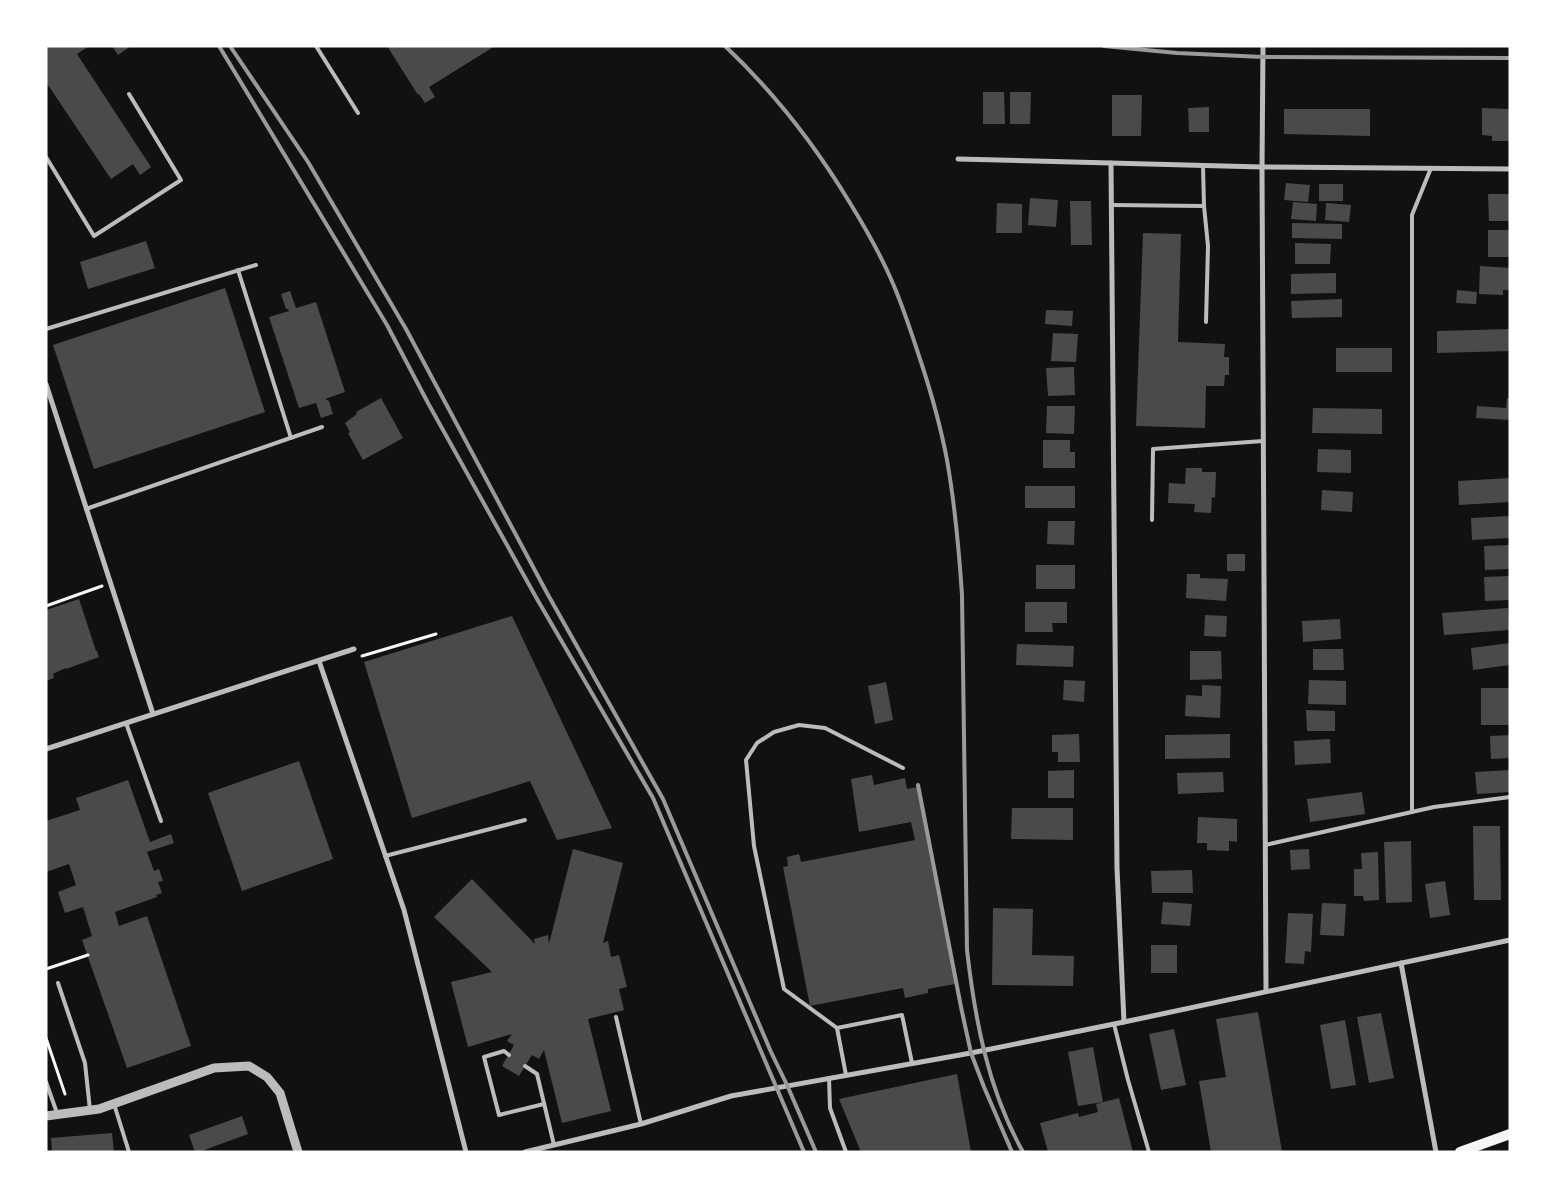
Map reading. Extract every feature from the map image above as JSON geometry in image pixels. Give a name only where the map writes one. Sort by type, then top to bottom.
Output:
[{"type":"main road","points":[[1460,1152],[1510,1134]]},
{"type":"street","points":[[1263,46],[1266,991]]},
{"type":"street","points":[[958,159],[1203,166],[1510,169]]},
{"type":"street","points":[[1111,163],[1117,868],[1124,1022]]},
{"type":"street","points":[[46,384],[153,714]]},
{"type":"street","points":[[46,749],[354,649]]},
{"type":"street","points":[[319,661],[413,943],[466,1152]]},
{"type":"street","points":[[525,1152],[641,1124],[731,1096],[1124,1022],[1510,940]]},
{"type":"street","points":[[1401,963],[1436,1152]]},
{"type":"street","points":[[46,1116],[99,1109],[214,1068],[249,1066],[267,1077],[280,1094],[298,1152]]},
{"type":"lane","points":[[316,46],[358,113]]},
{"type":"lane","points":[[46,157],[94,236],[181,180],[129,94]]},
{"type":"lane","points":[[1203,166],[1208,246],[1206,322]]},
{"type":"lane","points":[[1412,812],[1412,215],[1431,168]]},
{"type":"lane","points":[[1111,205],[1204,206]]},
{"type":"lane","points":[[48,329],[256,265]]},
{"type":"lane","points":[[238,270],[292,438]]},
{"type":"lane","points":[[86,508],[322,426]]},
{"type":"lane","points":[[1152,520],[1153,449],[1263,441]]},
{"type":"lane","points":[[126,723],[161,821]]},
{"type":"lane","points":[[846,1075],[837,1028],[784,989],[754,846],[746,760],[757,742],[774,732],[799,725],[825,728],[903,768]]},
{"type":"lane","points":[[1265,845],[1434,807],[1510,797]]},
{"type":"lane","points":[[385,856],[525,820]]},
{"type":"lane","points":[[58,983],[85,1063],[90,1110]]},
{"type":"lane","points":[[837,1028],[902,1014],[912,1063]]},
{"type":"lane","points":[[616,1017],[641,1124]]},
{"type":"lane","points":[[1114,1024],[1149,1152]]},
{"type":"lane","points":[[508,1055],[504,1051],[484,1057],[499,1115],[544,1104]]},
{"type":"lane","points":[[526,1066],[536,1074],[554,1145]]},
{"type":"lane","points":[[829,1078],[830,1108],[846,1152]]},
{"type":"lane","points":[[46,1082],[58,1115]]},
{"type":"lane","points":[[114,1103],[129,1152]]},
{"type":"path","points":[[46,606],[110,583]]},
{"type":"path","points":[[354,658],[436,634]]},
{"type":"path","points":[[46,969],[88,955]]},
{"type":"path","points":[[46,1038],[65,1094]]},
{"type":"building","points":[[46,46],[89,46],[77,54],[151,167],[140,175],[133,164],[111,179],[46,82]]},
{"type":"building","points":[[112,46],[131,46],[118,55]]},
{"type":"building","points":[[387,46],[495,46],[429,87],[435,97],[425,103]]},
{"type":"building","points":[[983,92],[1004,92],[1005,124],[983,124]]},
{"type":"building","points":[[1010,92],[1031,92],[1030,124],[1010,124]]},
{"type":"building","points":[[1112,95],[1142,95],[1141,136],[1112,136]]},
{"type":"building","points":[[1209,107],[1209,132],[1189,132],[1188,108]]},
{"type":"building","points":[[1482,108],[1510,109],[1510,141],[1492,141],[1492,136],[1482,135]]},
{"type":"building","points":[[1284,109],[1370,109],[1370,136],[1284,134]]},
{"type":"building","points":[[1286,183],[1310,185],[1308,202],[1284,200]]},
{"type":"building","points":[[1319,184],[1343,184],[1343,201],[1319,201]]},
{"type":"building","points":[[1488,194],[1510,194],[1510,221],[1489,221]]},
{"type":"building","points":[[1030,198],[1058,200],[1056,227],[1028,225]]},
{"type":"building","points":[[1070,201],[1091,201],[1092,245],[1071,245]]},
{"type":"building","points":[[1293,202],[1317,204],[1316,221],[1291,219]]},
{"type":"building","points":[[997,203],[1022,204],[1022,233],[996,233]]},
{"type":"building","points":[[1326,203],[1351,205],[1349,222],[1325,220]]},
{"type":"building","points":[[1292,223],[1342,224],[1342,239],[1292,238]]},
{"type":"building","points":[[1488,230],[1510,230],[1510,257],[1488,257]]},
{"type":"building","points":[[1143,233],[1181,234],[1178,342],[1225,344],[1224,357],[1229,357],[1229,375],[1225,375],[1224,386],[1206,386],[1205,428],[1136,426]]},
{"type":"building","points":[[146,241],[155,268],[88,289],[80,262]]},
{"type":"building","points":[[1295,243],[1331,244],[1330,264],[1295,264]]},
{"type":"building","points":[[1480,266],[1510,268],[1510,290],[1503,290],[1503,295],[1479,294]]},
{"type":"building","points":[[1336,273],[1336,293],[1291,294],[1291,274]]},
{"type":"building","points":[[225,288],[265,412],[94,469],[53,345]]},
{"type":"building","points":[[1457,290],[1477,292],[1476,304],[1456,303]]},
{"type":"building","points":[[290,291],[296,308],[316,302],[345,392],[325,399],[329,401],[333,414],[321,418],[316,403],[299,408],[269,317],[289,311],[286,309],[281,294]]},
{"type":"building","points":[[1342,299],[1342,317],[1292,318],[1291,301]]},
{"type":"building","points":[[1046,310],[1073,311],[1072,326],[1045,324]]},
{"type":"building","points":[[1510,329],[1510,351],[1437,353],[1437,331]]},
{"type":"building","points":[[1053,333],[1078,334],[1076,362],[1051,361]]},
{"type":"building","points":[[1336,348],[1392,348],[1392,372],[1336,372]]},
{"type":"building","points":[[1074,367],[1075,395],[1048,396],[1046,368]]},
{"type":"building","points":[[381,398],[403,438],[363,460],[348,433],[350,432],[345,423],[357,414],[356,412]]},
{"type":"building","points":[[1507,398],[1510,398],[1510,420],[1476,418],[1477,406],[1506,408]]},
{"type":"building","points":[[1047,406],[1075,406],[1074,434],[1046,433]]},
{"type":"building","points":[[1313,408],[1382,409],[1382,434],[1312,433]]},
{"type":"building","points":[[1043,440],[1070,440],[1070,452],[1075,452],[1075,468],[1043,468]]},
{"type":"building","points":[[1318,449],[1351,450],[1351,473],[1317,472]]},
{"type":"building","points":[[1186,468],[1202,468],[1202,472],[1216,472],[1215,498],[1212,497],[1211,513],[1194,512],[1195,504],[1168,503],[1169,483],[1185,484]]},
{"type":"building","points":[[1510,478],[1510,502],[1459,505],[1458,481]]},
{"type":"building","points":[[1025,486],[1075,486],[1075,508],[1025,508]]},
{"type":"building","points":[[1322,490],[1353,492],[1352,512],[1321,510]]},
{"type":"building","points":[[1510,516],[1510,538],[1472,540],[1471,518]]},
{"type":"building","points":[[1048,521],[1075,521],[1074,545],[1047,544]]},
{"type":"building","points":[[1510,545],[1510,569],[1485,570],[1484,546]]},
{"type":"building","points":[[1227,554],[1245,554],[1245,571],[1227,571]]},
{"type":"building","points":[[1036,565],[1075,565],[1075,589],[1036,589]]},
{"type":"building","points":[[1187,574],[1200,574],[1200,578],[1228,579],[1226,601],[1186,598]]},
{"type":"building","points":[[1510,576],[1510,600],[1485,601],[1484,577]]},
{"type":"building","points":[[79,599],[99,657],[61,670],[53,674],[54,678],[46,681],[46,610]]},
{"type":"building","points":[[1025,602],[1067,602],[1067,623],[1052,623],[1053,632],[1025,632]]},
{"type":"building","points":[[1508,608],[1509,630],[1444,635],[1442,613]]},
{"type":"building","points":[[1205,615],[1227,616],[1226,637],[1204,636]]},
{"type":"building","points":[[512,616],[612,828],[557,840],[530,781],[412,818],[364,662]]},
{"type":"building","points":[[1340,619],[1341,639],[1303,642],[1302,621]]},
{"type":"building","points":[[1510,643],[1510,665],[1473,670],[1471,648]]},
{"type":"building","points":[[1017,644],[1074,646],[1073,667],[1016,665]]},
{"type":"building","points":[[1313,649],[1343,649],[1344,670],[1313,670]]},
{"type":"building","points":[[1190,651],[1221,651],[1222,679],[1190,680]]},
{"type":"building","points":[[1064,680],[1085,681],[1084,702],[1063,700]]},
{"type":"building","points":[[1309,680],[1346,681],[1346,705],[1308,704]]},
{"type":"building","points":[[886,682],[893,720],[875,724],[868,686]]},
{"type":"building","points":[[1202,685],[1221,686],[1220,718],[1185,716],[1186,695],[1202,696]]},
{"type":"building","points":[[1481,688],[1510,688],[1510,725],[1481,725]]},
{"type":"building","points":[[1306,710],[1335,711],[1335,731],[1307,731]]},
{"type":"building","points":[[1079,734],[1080,762],[1058,762],[1058,752],[1052,752],[1052,735]]},
{"type":"building","points":[[1230,734],[1230,758],[1165,759],[1165,735]]},
{"type":"building","points":[[1510,735],[1510,758],[1491,759],[1490,736]]},
{"type":"building","points":[[1330,739],[1331,763],[1295,765],[1294,741]]},
{"type":"building","points":[[299,761],[333,859],[242,891],[208,793]]},
{"type":"building","points":[[1074,770],[1074,798],[1048,798],[1048,771]]},
{"type":"building","points":[[1510,770],[1510,792],[1477,794],[1475,772]]},
{"type":"building","points":[[1223,772],[1224,792],[1178,794],[1177,773]]},
{"type":"building","points":[[872,775],[874,785],[905,778],[907,789],[917,787],[955,984],[928,989],[928,993],[905,998],[903,988],[810,1006],[783,867],[788,866],[787,857],[799,854],[801,862],[915,840],[911,822],[859,832],[851,779]]},
{"type":"building","points":[[128,780],[150,842],[171,834],[174,843],[147,852],[154,871],[159,869],[163,881],[158,882],[162,893],[156,895],[157,897],[115,912],[119,926],[147,916],[191,1046],[127,1068],[82,940],[92,936],[83,907],[65,913],[58,892],[76,885],[69,864],[46,872],[46,821],[80,810],[76,798]]},
{"type":"building","points":[[1362,792],[1365,814],[1310,822],[1307,799]]},
{"type":"building","points":[[1012,808],[1073,808],[1073,840],[1011,839]]},
{"type":"building","points":[[1198,817],[1237,819],[1237,842],[1229,841],[1229,851],[1207,850],[1207,843],[1197,843]]},
{"type":"building","points":[[1473,826],[1500,826],[1501,900],[1474,900]]},
{"type":"building","points":[[1411,841],[1412,902],[1386,903],[1384,842]]},
{"type":"building","points":[[573,849],[623,863],[603,943],[608,941],[611,957],[619,955],[627,987],[619,989],[624,1010],[588,1019],[611,1111],[562,1123],[544,1050],[539,1059],[532,1055],[519,1076],[502,1066],[514,1045],[507,1041],[512,1034],[468,1047],[451,982],[492,972],[434,917],[472,879],[535,944],[534,939],[548,935],[549,944]]},
{"type":"building","points":[[1309,849],[1310,869],[1291,870],[1290,850]]},
{"type":"building","points":[[1378,852],[1379,900],[1364,901],[1363,896],[1354,896],[1354,869],[1362,869],[1361,853]]},
{"type":"building","points":[[1192,870],[1193,893],[1152,893],[1151,871]]},
{"type":"building","points":[[1445,881],[1450,915],[1430,918],[1425,884]]},
{"type":"building","points":[[1163,902],[1192,904],[1190,926],[1161,924]]},
{"type":"building","points":[[1322,903],[1346,904],[1344,936],[1320,935]]},
{"type":"building","points":[[993,908],[1033,909],[1032,955],[1074,956],[1073,986],[992,985]]},
{"type":"building","points":[[1288,913],[1313,914],[1311,952],[1305,951],[1304,964],[1285,963]]},
{"type":"building","points":[[1151,945],[1177,945],[1177,973],[1151,973]]},
{"type":"building","points":[[1258,1012],[1282,1152],[1211,1152],[1199,1081],[1226,1077],[1216,1019]]},
{"type":"building","points":[[1381,1013],[1394,1078],[1369,1083],[1357,1017]]},
{"type":"building","points":[[1345,1020],[1356,1085],[1331,1089],[1320,1025]]},
{"type":"building","points":[[1174,1029],[1186,1085],[1161,1090],[1149,1034]]},
{"type":"building","points":[[1093,1047],[1103,1102],[1078,1106],[1068,1052]]},
{"type":"building","points":[[957,1074],[971,1152],[861,1152],[839,1099]]},
{"type":"building","points":[[1119,1098],[1133,1152],[1048,1152],[1040,1123],[1078,1113],[1079,1117],[1098,1112],[1096,1104]]},
{"type":"building","points":[[242,1116],[248,1134],[195,1152],[189,1135]]},
{"type":"building","points":[[112,1133],[114,1152],[52,1152],[51,1138]]},
{"type":"railway","points":[[219,46],[387,325],[537,599],[653,798],[804,1152]]},
{"type":"railway","points":[[230,46],[308,162],[406,329],[547,593],[663,799],[771,1052],[816,1152]]},
{"type":"railway","points":[[725,46],[761,82],[793,120],[837,182],[874,243],[909,325],[936,412],[945,448],[952,494],[962,595],[967,950],[974,1002],[985,1054],[1001,1104],[1023,1152]]},
{"type":"railway","points":[[1104,46],[1177,53],[1263,57],[1510,58]]},
{"type":"railway","points":[[918,785],[971,1053],[1012,1152]]}]
